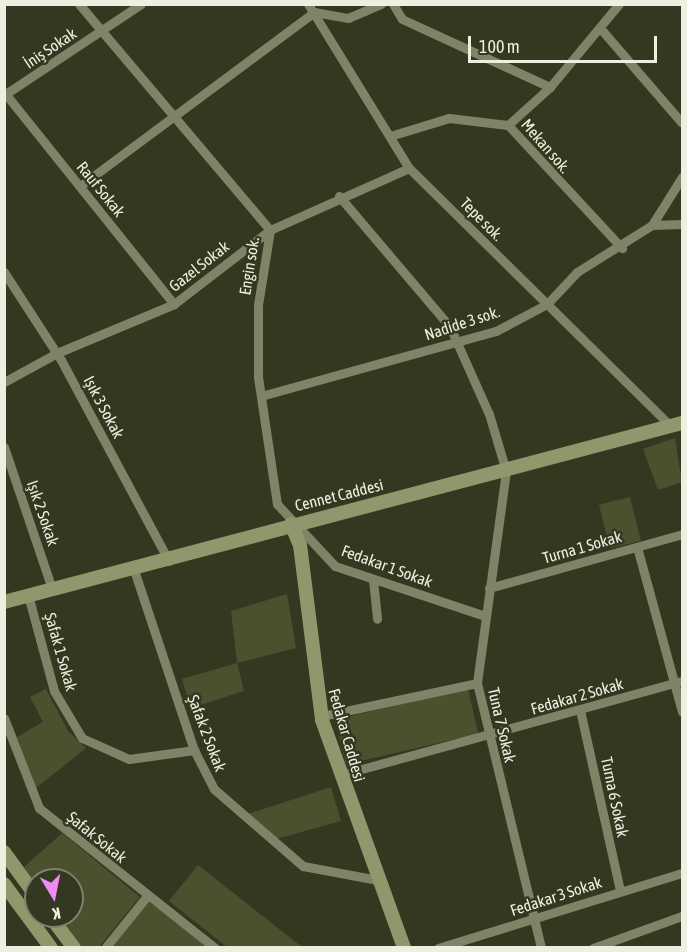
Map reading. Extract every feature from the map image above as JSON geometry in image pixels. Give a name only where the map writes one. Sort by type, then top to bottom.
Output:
[{"type":"street","name":"Engin sok.","points":[[79,4],[270,230],[258,305],[261,396],[277,504],[291,524]]},
{"type":"street","name":"İniş Sokak","points":[[5,94],[141,4]]},
{"type":"street","points":[[80,186],[311,8],[348,18],[381,4]]},
{"type":"street","points":[[393,4],[402,18],[550,87]]},
{"type":"street","points":[[508,125],[550,87],[619,4]]},
{"type":"street","name":"Tepe sok.","points":[[311,8],[409,168],[547,304],[677,425]]},
{"type":"street","points":[[600,27],[682,123]]},
{"type":"street","name":"Rauf Sokak","points":[[5,94],[174,304]]},
{"type":"street","name":"Mekan sok.","points":[[390,136],[449,118],[508,125],[622,248]]},
{"type":"street","name":"Gazel Sokak","points":[[4,382],[57,353],[174,304],[270,230],[339,196],[409,168]]},
{"type":"street","points":[[652,225],[682,177]]},
{"type":"street","name":"Tuna 7 Sokak","points":[[339,196],[450,327],[454,343],[489,414],[506,471],[504,513],[489,588],[477,683],[541,948]]},
{"type":"street","points":[[652,225],[682,224]]},
{"type":"street","name":"Nadide 3 sok.","points":[[261,396],[496,331],[547,304],[577,272],[622,248],[652,225]]},
{"type":"street","name":"Işık 3 Sokak","points":[[4,273],[57,353],[169,561]]},
{"type":"street","name":"Cennet Caddesi","points":[[4,602],[169,561],[291,524],[506,471],[677,425]]},
{"type":"street","name":"Işık 2 Sokak","points":[[4,447],[52,589]]},
{"type":"street","name":"Fedakar 1 Sokak","points":[[291,524],[329,561],[373,580],[485,616]]},
{"type":"street","name":"Fedakar Caddesi","points":[[291,524],[300,545],[321,716],[340,775],[404,948]]},
{"type":"street","name":"Turna 1 Sokak","points":[[489,588],[682,534]]},
{"type":"street","points":[[636,547],[678,682],[682,712]]},
{"type":"street","name":"Şafak 2 Sokak","points":[[134,570],[194,750],[214,789],[303,866],[378,880]]},
{"type":"street","points":[[373,580],[377,619]]},
{"type":"street","name":"Şafak 1 Sokak","points":[[28,595],[54,691],[82,738],[129,759],[194,750]]},
{"type":"street","name":"Fedakar 2 Sokak","points":[[340,775],[489,738],[678,682]]},
{"type":"street","points":[[321,716],[477,683]]},
{"type":"street","name":"Turna 6 Sokak","points":[[580,710],[620,891]]},
{"type":"street","name":"Şafak Sokak","points":[[4,718],[39,808],[215,948]]},
{"type":"street","points":[[4,852],[24,880]]},
{"type":"street","name":"Fedakar 3 Sokak","points":[[438,948],[682,873]]},
{"type":"street","points":[[4,884],[51,948]]},
{"type":"street","points":[[105,948],[147,896]]},
{"type":"street","points":[[593,948],[681,919]]},
{"type":"street","points":[[59,928],[74,948]]},
{"type":"green space","points":[[675,438],[682,482],[658,490],[643,449]]},
{"type":"green space","points":[[630,497],[641,541],[610,548],[599,505]]},
{"type":"green space","points":[[287,594],[296,648],[237,663],[231,611]]},
{"type":"green space","points":[[237,663],[244,691],[191,708],[182,679]]},
{"type":"green space","points":[[46,689],[68,731],[86,748],[36,788],[17,737],[43,722],[30,697]]},
{"type":"green space","points":[[468,689],[478,734],[346,764],[335,720]]},
{"type":"green space","points":[[331,787],[341,821],[276,839],[248,814]]},
{"type":"green space","points":[[62,833],[140,897],[99,947],[82,947],[68,928],[84,928],[84,868],[24,867]]},
{"type":"green space","points":[[198,865],[302,947],[227,947],[169,901]]},
{"type":"green space","points":[[148,901],[209,947],[111,948]]}]
